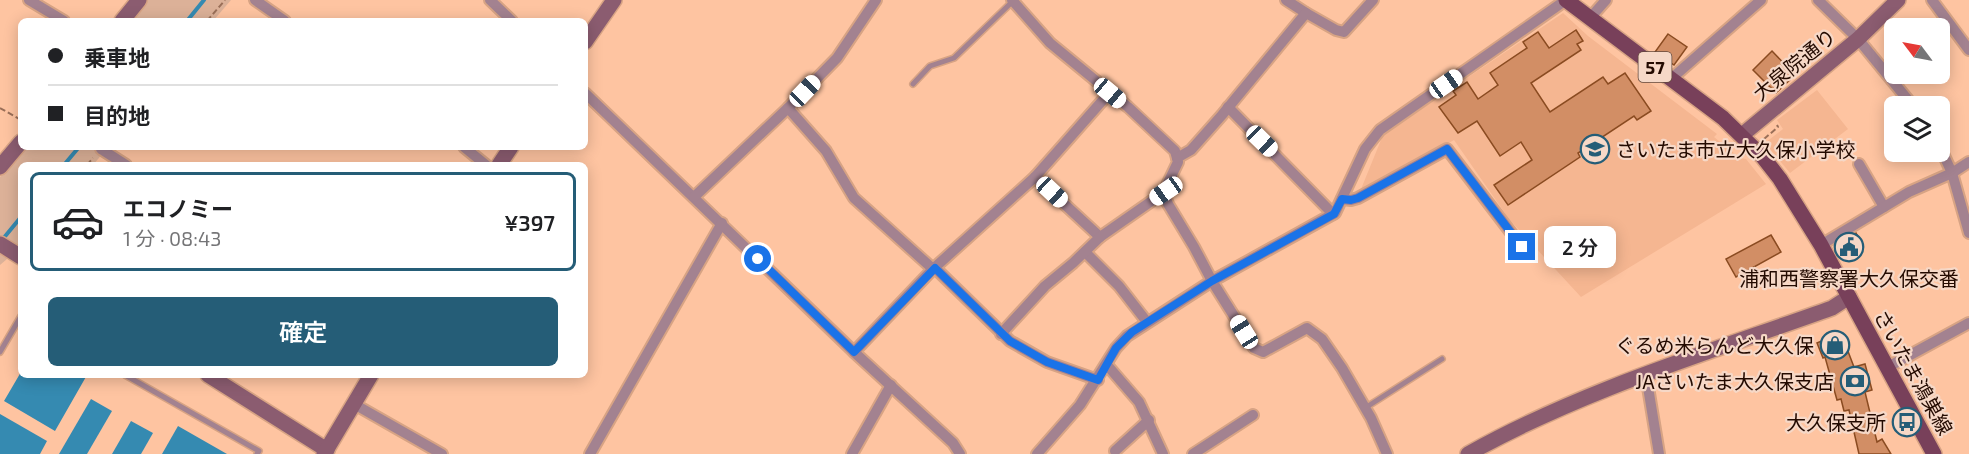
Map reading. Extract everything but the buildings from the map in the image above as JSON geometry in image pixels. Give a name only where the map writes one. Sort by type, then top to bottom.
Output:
[{"type":"main road","name":"さいたま鴻巣線","points":[[1566,0],[1742,135],[1780,178],[1821,245],[1934,454]]},
{"type":"street","points":[[29,0],[59,18]]},
{"type":"street","points":[[124,18],[139,0]]},
{"type":"street","points":[[255,0],[281,18]]},
{"type":"street","points":[[490,0],[509,18]]},
{"type":"street","points":[[588,38],[614,0]]},
{"type":"street","points":[[693,196],[788,108],[837,58],[876,0]]},
{"type":"street","points":[[1286,0],[1336,30],[1344,32],[1373,0]]},
{"type":"street","points":[[1037,454],[1080,405],[1123,340],[1212,281],[1334,214],[1365,149],[1380,130],[1566,0]]},
{"type":"street","points":[[1590,18],[1606,0]]},
{"type":"street","points":[[1671,79],[1761,0]]},
{"type":"street","points":[[1818,0],[1858,39],[1905,96]]},
{"type":"street","name":"大泉院通り","points":[[1742,135],[1858,39],[1898,0]]},
{"type":"street","points":[[1932,0],[1969,50]]},
{"type":"street","points":[[1012,1],[1050,43],[1173,149],[1177,158],[1177,166],[1166,191],[1166,200],[1212,281],[1254,348],[1263,352],[1307,328],[1322,339],[1365,408],[1387,454]]},
{"type":"street","points":[[1177,158],[1191,150],[1306,13]]},
{"type":"street","points":[[854,352],[934,268],[1035,177],[1110,93]]},
{"type":"street","points":[[588,96],[954,445],[960,454]]},
{"type":"street","points":[[1228,107],[1334,214]]},
{"type":"street","points":[[788,108],[826,151],[854,198],[934,268],[1001,334],[1036,357],[1098,380]]},
{"type":"street","points":[[0,167],[18,146]]},
{"type":"street","points":[[1342,199],[1358,198],[1447,149],[1522,247]]},
{"type":"street","points":[[103,150],[121,162]]},
{"type":"street","points":[[468,150],[482,162]]},
{"type":"street","points":[[1947,162],[1969,233]]},
{"type":"street","points":[[1821,245],[1909,192],[1952,173],[1969,162]]},
{"type":"street","points":[[1859,164],[1884,207]]},
{"type":"street","points":[[1035,177],[1100,237]]},
{"type":"street","points":[[1001,334],[1052,280],[1100,237],[1166,191]]},
{"type":"street","points":[[590,454],[722,223]]},
{"type":"street","points":[[4,246],[18,255]]},
{"type":"street","points":[[1085,252],[1119,286],[1147,322]]},
{"type":"street","points":[[1468,454],[1514,428],[1646,375],[1832,308],[1849,297]]},
{"type":"street","points":[[1888,367],[1969,323]]},
{"type":"street","points":[[1107,365],[1138,399],[1163,454]]},
{"type":"street","points":[[1646,375],[1659,454]]},
{"type":"street","points":[[213,378],[326,452],[369,378]]},
{"type":"street","points":[[852,454],[891,385]]},
{"type":"street","points":[[354,404],[442,454]]},
{"type":"street","points":[[1193,454],[1253,415]]},
{"type":"street","points":[[1115,451],[1149,420]]},
{"type":"lane","points":[[913,84],[930,66],[954,58],[1012,1]]},
{"type":"lane","points":[[0,352],[18,321]]},
{"type":"lane","points":[[1365,408],[1442,358]]},
{"type":"lane","points":[[130,378],[258,451],[256,454]]},
{"type":"path","points":[[210,18],[225,0]]},
{"type":"path","points":[[0,108],[18,118]]},
{"type":"path","points":[[1742,156],[1764,139]]},
{"type":"shaded area","points":[[146,0],[231,0],[216,18],[131,18]]},
{"type":"shaded area","name":"さいたま市立大久保小学校","points":[[1563,13],[1588,36],[1717,134],[1714,137],[1740,158],[1746,159],[1766,184],[1581,297],[1509,219],[1454,140],[1359,194],[1383,135]]},
{"type":"shaded area","points":[[1817,90],[1848,129],[1790,173],[1765,143],[1783,129],[1777,120]]},
{"type":"shaded area","points":[[22,150],[106,150],[96,162],[18,162],[18,250],[0,265],[0,177]]},
{"type":"water","points":[[18,377],[85,378],[55,431],[4,401]]},
{"type":"water","points":[[91,399],[112,411],[87,454],[59,454]]},
{"type":"water","points":[[0,414],[47,441],[40,454],[0,454]]},
{"type":"water","points":[[131,421],[153,433],[141,454],[112,454]]},
{"type":"water","points":[[178,426],[227,454],[162,454]]},
{"type":"waterway","points":[[189,18],[204,0]]},
{"type":"waterway","points":[[66,162],[76,150]]},
{"type":"waterway","points":[[2,240],[18,221]]},
{"type":"place","name":"さいたま市立大久保小学校","points":[[1595,149]]},
{"type":"place","name":"浦和西警察署大久保交番","points":[[1849,247]]},
{"type":"place","name":"ぐるめ米らんど大久保","points":[[1835,345]]},
{"type":"place","name":"JAさいたま大久保支店","points":[[1855,381]]},
{"type":"place","name":"大久保支所","points":[[1907,422]]},
{"type":"route","points":[[758,259],[854,352],[935,268],[1010,341],[1047,362],[1098,380],[1119,344],[1138,328],[1212,281],[1334,214],[1342,199],[1358,198],[1447,149],[1522,247]]}]
